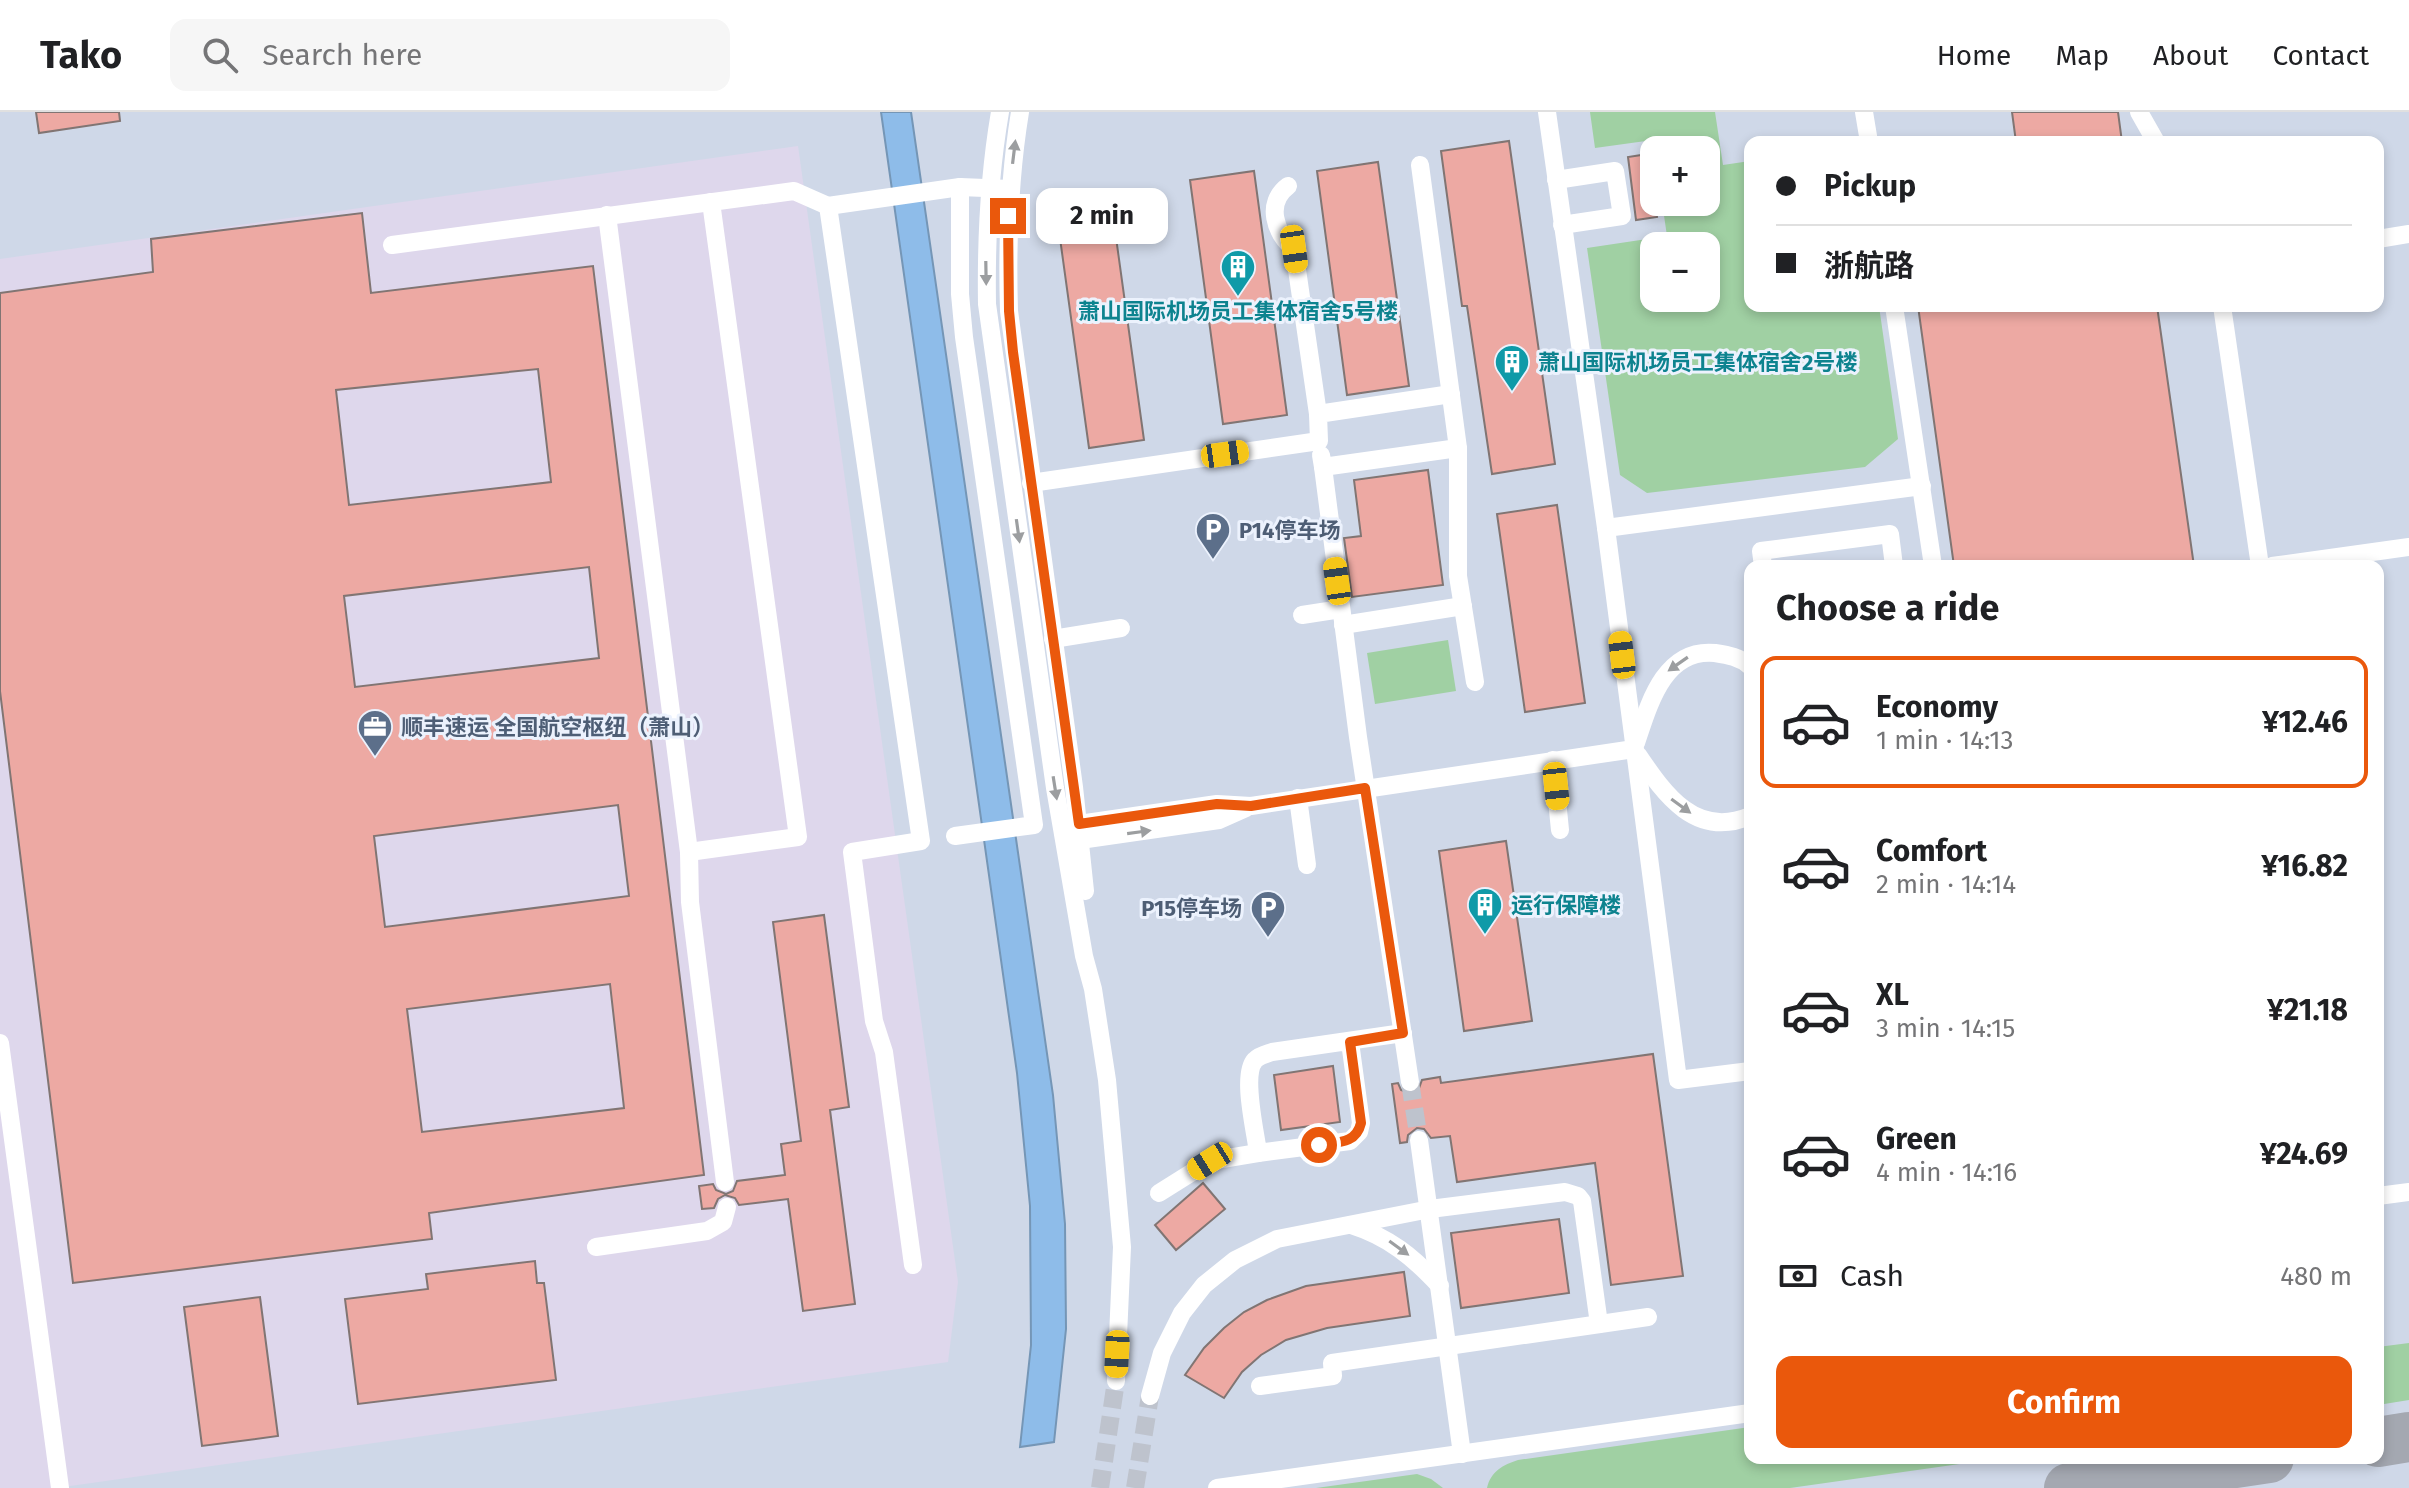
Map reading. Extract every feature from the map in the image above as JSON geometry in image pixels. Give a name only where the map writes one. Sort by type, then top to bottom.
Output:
[{"type":"street","points":[[1000,112],[986,245],[987,304],[994,364],[1074,833]]},
{"type":"street","points":[[1020,112],[1010,189],[1007,244],[1009,311],[1053,639],[1084,956],[1093,989],[1107,1080],[1122,1247],[1116,1381]]},
{"type":"street","points":[[1547,112],[1606,528],[1678,1080],[1744,1072]]},
{"type":"street","points":[[1864,112],[1868,136]]},
{"type":"street","points":[[2139,112],[2153,136]]},
{"type":"street","points":[[1420,165],[1458,448],[1458,576],[1475,682]]},
{"type":"street","points":[[1556,180],[1615,171],[1620,201],[1622,216],[1562,225]]},
{"type":"street","points":[[1288,186],[1281,191],[1275,215],[1277,228],[1294,249],[1365,788],[1410,1082]]},
{"type":"street","points":[[955,836],[1034,825],[964,337],[960,294],[960,187]]},
{"type":"street","points":[[392,245],[794,191],[828,206],[960,187],[1010,189]]},
{"type":"street","points":[[689,852],[798,837],[711,202]]},
{"type":"street","points":[[828,206],[921,841],[852,852],[874,1021],[884,1052],[913,1265]]},
{"type":"street","points":[[607,215],[689,852],[690,902],[725,1182]]},
{"type":"street","points":[[2384,238],[2409,234]]},
{"type":"street","points":[[1895,312],[1932,560]]},
{"type":"street","points":[[2223,312],[2259,560]]},
{"type":"street","points":[[1318,414],[1451,394]]},
{"type":"street","points":[[1031,483],[1319,441]]},
{"type":"street","points":[[1323,467],[1458,448]]},
{"type":"street","points":[[1606,528],[1922,486]]},
{"type":"street","points":[[1762,560],[1761,551],[1890,534],[1893,560]]},
{"type":"street","points":[[2315,560],[2409,547]]},
{"type":"street","points":[[1302,615],[1342,617],[1463,606]]},
{"type":"street","points":[[1053,639],[1121,628]]},
{"type":"street","points":[[1634,749],[1653,695],[1677,661],[1744,648]]},
{"type":"street","points":[[1709,653],[1730,655],[1744,663]]},
{"type":"street","points":[[1074,833],[1219,820],[1251,806],[1634,749]]},
{"type":"street","points":[[1634,749],[1658,785],[1673,801],[1697,817],[1713,823],[1744,819]]},
{"type":"street","points":[[1553,760],[1560,830]]},
{"type":"street","points":[[1298,798],[1307,865]]},
{"type":"street","points":[[1258,1153],[1249,1085],[1250,1068],[1257,1057],[1272,1052],[1403,1033]]},
{"type":"street","points":[[1159,1193],[1210,1161],[1350,1141],[1359,1132],[1361,1123],[1350,1042]]},
{"type":"street","points":[[0,1043],[60,1488]]},
{"type":"street","points":[[1419,1140],[1462,1454]]},
{"type":"street","points":[[1150,1396],[1162,1353],[1182,1313],[1204,1285],[1235,1260],[1277,1239],[1430,1209],[1565,1192],[1578,1196],[1582,1201],[1599,1324]]},
{"type":"street","points":[[2384,1195],[2409,1192]]},
{"type":"street","points":[[596,1247],[707,1231],[723,1222],[727,1207]]},
{"type":"street","points":[[1349,1224],[1378,1233],[1397,1245],[1440,1286]]},
{"type":"street","points":[[1260,1386],[1333,1376],[1332,1363],[1648,1317]]},
{"type":"street","points":[[1217,1488],[1744,1414]]},
{"type":"shaded area","points":[[0,112],[2409,112],[2409,1488],[0,1488]]},
{"type":"shaded area","points":[[798,146],[958,1282],[948,1362],[56,1488],[0,1488],[0,259]]},
{"type":"green space","points":[[1590,112],[1715,112],[1719,136],[1640,136],[1640,142],[1595,148]]},
{"type":"green space","points":[[1720,145],[1723,165],[1744,162],[1744,312],[1880,312],[1898,439],[1865,467],[1647,493],[1620,475],[1587,248],[1640,240],[1640,312],[1720,312],[1720,232],[1666,232],[1664,216],[1720,216]]},
{"type":"green space","points":[[1448,640],[1456,691],[1375,704],[1367,653]]},
{"type":"green space","points":[[2409,1343],[2409,1400],[2384,1404],[2384,1346]]},
{"type":"green space","points":[[1744,1428],[1744,1464],[1960,1464],[1790,1488],[1487,1488],[1498,1470],[1518,1460]]},
{"type":"green space","points":[[1417,1474],[1443,1488],[1316,1488]]},
{"type":"water","points":[[881,112],[911,112],[1053,1095],[1065,1224],[1066,1329],[1054,1442],[1020,1447],[1031,1345],[1030,1206],[1017,1073]]},
{"type":"building","points":[[36,112],[119,112],[120,121],[39,133]]},
{"type":"building","points":[[2012,112],[2118,112],[2121,136],[2015,136]]},
{"type":"building","points":[[1509,141],[1555,464],[1492,474],[1467,306],[1462,306],[1441,151]]},
{"type":"building","points":[[1640,155],[1640,216],[1657,217],[1636,220],[1628,157]]},
{"type":"building","points":[[1378,162],[1409,386],[1347,395],[1317,171]]},
{"type":"building","name":"萧山国际机场员工集体宿舍5号楼","points":[[1254,171],[1287,415],[1223,424],[1190,180]]},
{"type":"building","points":[[1110,194],[1144,440],[1089,448],[1055,202]]},
{"type":"building","points":[[362,213],[371,293],[593,266],[704,1175],[429,1213],[432,1239],[73,1283],[0,691],[0,293],[153,272],[151,239]],"holes":[[[538,369],[551,482],[349,505],[336,390]],[[589,567],[599,658],[355,687],[344,596]],[[618,805],[629,896],[385,927],[374,836]],[[610,984],[624,1108],[422,1132],[407,1009]]]},
{"type":"building","points":[[1919,312],[2158,312],[2193,560],[1953,560]]},
{"type":"building","points":[[1428,470],[1443,585],[1352,597],[1344,538],[1361,536],[1354,480]]},
{"type":"building","points":[[1557,505],[1585,703],[1525,712],[1497,514]]},
{"type":"building","name":"运行保障楼","points":[[1506,841],[1532,1021],[1464,1031],[1439,851]]},
{"type":"building","points":[[824,915],[849,1107],[830,1110],[855,1304],[803,1311],[788,1199],[739,1205],[735,1198],[725,1195],[718,1199],[714,1208],[702,1209],[699,1186],[713,1184],[716,1190],[726,1194],[733,1191],[737,1181],[785,1175],[781,1144],[801,1141],[773,922]]},
{"type":"building","points":[[1653,1054],[1683,1276],[1611,1285],[1595,1163],[1457,1182],[1450,1136],[1431,1138],[1424,1129],[1417,1128],[1408,1135],[1407,1142],[1400,1143],[1392,1084],[1398,1083],[1401,1090],[1411,1094],[1418,1091],[1422,1080],[1440,1077],[1441,1083]]},
{"type":"building","points":[[1333,1066],[1340,1122],[1281,1130],[1274,1075]]},
{"type":"building","points":[[1203,1183],[1225,1209],[1176,1250],[1155,1225]]},
{"type":"building","points":[[1559,1219],[1569,1293],[1461,1308],[1451,1233]]},
{"type":"building","points":[[535,1261],[537,1283],[544,1283],[556,1380],[358,1404],[345,1299],[428,1289],[426,1274]]},
{"type":"building","points":[[1404,1272],[1410,1316],[1327,1328],[1286,1340],[1261,1355],[1242,1372],[1224,1398],[1185,1375],[1204,1348],[1224,1328],[1244,1312],[1267,1300],[1306,1286]]},
{"type":"building","points":[[260,1297],[278,1436],[202,1446],[184,1307]]},
{"type":"taxiway","points":[[2384,1441],[2409,1437]]},
{"type":"taxiway","points":[[2069,1488],[2229,1464]]},
{"type":"tunnel","points":[[1410,1082],[1419,1140]]},
{"type":"tunnel","points":[[1100,1488],[1116,1381]]},
{"type":"tunnel","points":[[1135,1488],[1150,1396]]},
{"type":"place","name":"萧山国际机场员工集体宿舍5号楼","points":[[1238,298]]},
{"type":"place","name":"萧山国际机场员工集体宿舍2号楼","points":[[1512,393]]},
{"type":"place","name":"P14停车场","points":[[1213,561]]},
{"type":"place","name":"顺丰速运 全国航空枢纽（萧山）","points":[[375,758]]},
{"type":"place","name":"运行保障楼","points":[[1485,936]]},
{"type":"place","name":"P15停车场","points":[[1268,939]]},
{"type":"route","points":[[1008,216],[1009,311],[1013,352],[1079,824],[1217,804],[1251,806],[1365,788],[1403,1033],[1350,1042],[1361,1123],[1359,1132],[1350,1141],[1319,1145]]}]
